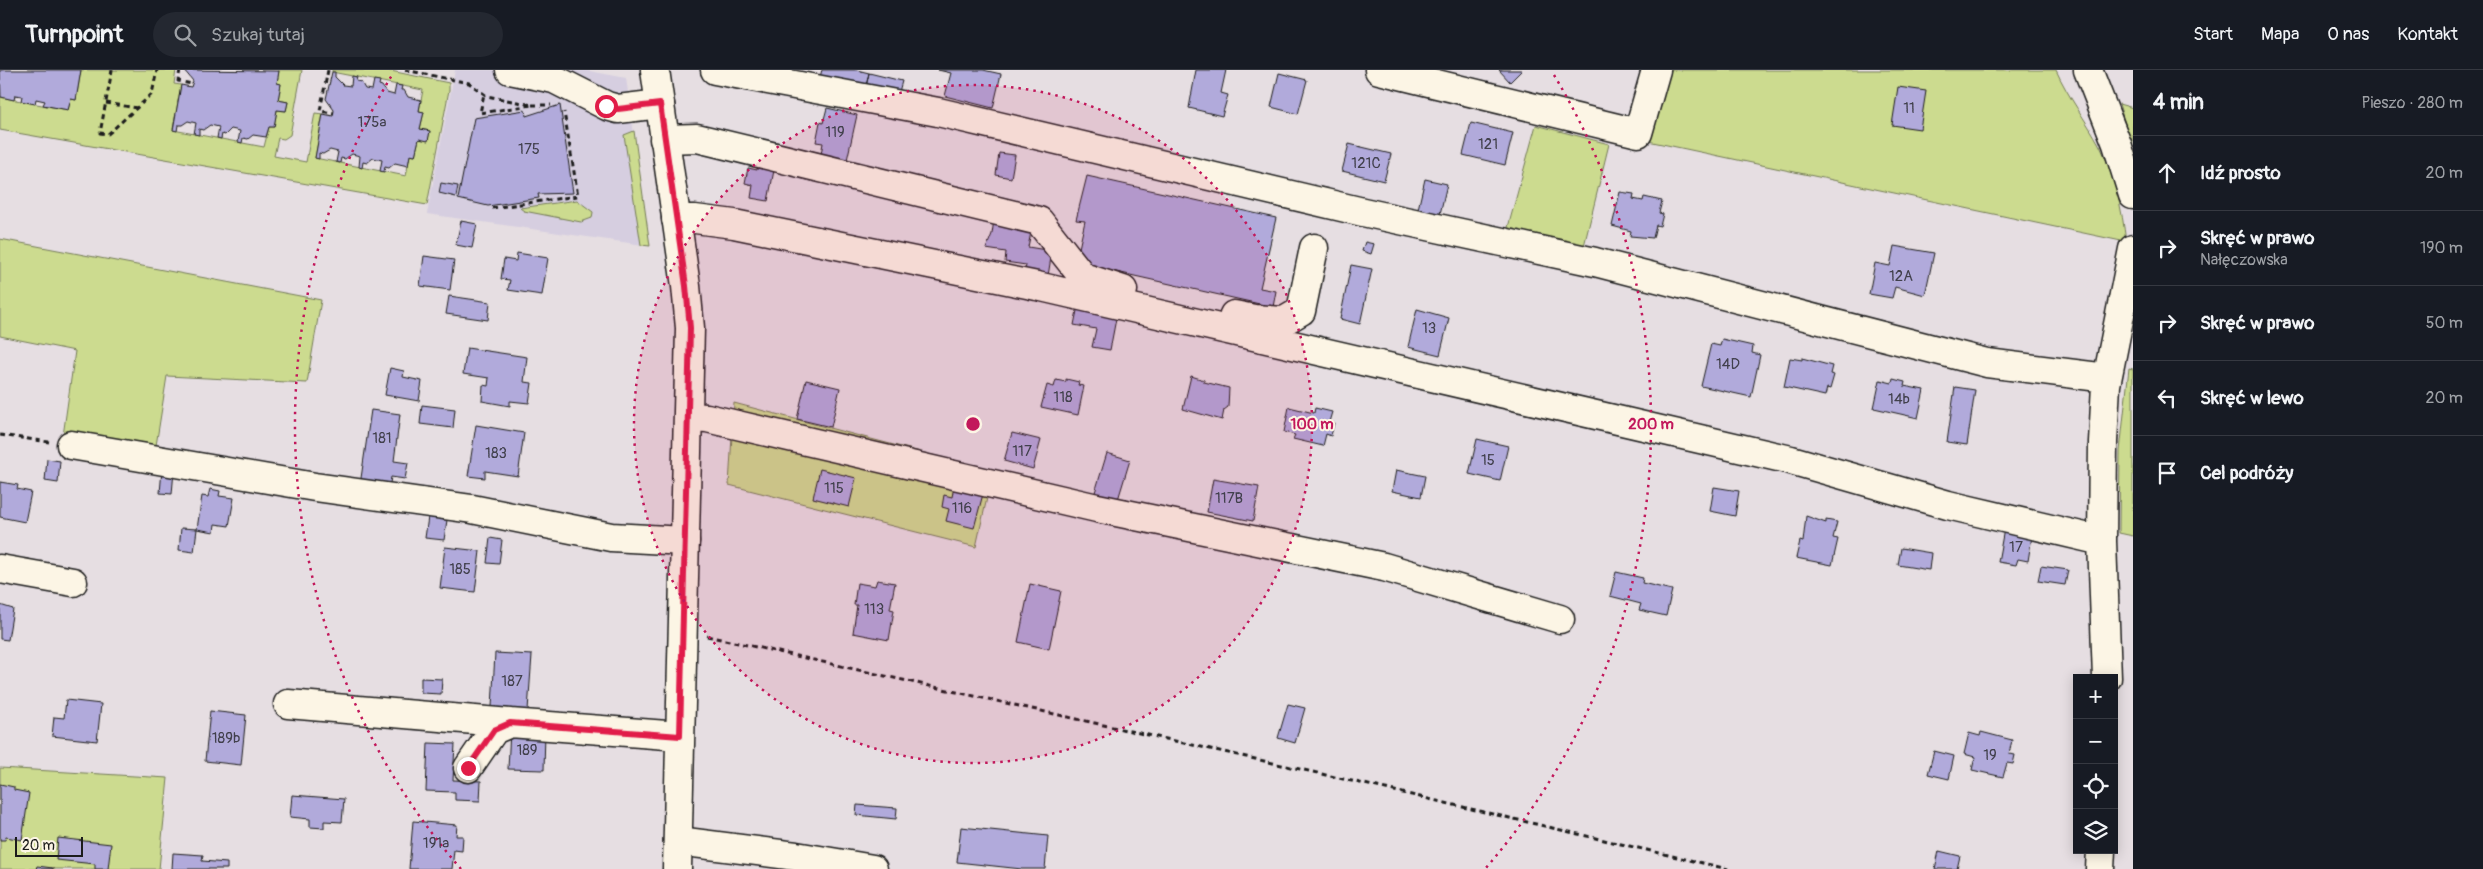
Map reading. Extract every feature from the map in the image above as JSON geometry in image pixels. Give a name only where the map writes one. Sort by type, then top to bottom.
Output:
[{"type":"main road","points":[[510,70],[554,79],[606,106],[618,109],[660,104]]},
{"type":"main road","points":[[655,70],[689,313],[689,417],[677,869]]},
{"type":"main road","points":[[715,70],[938,112],[1382,216],[1595,262],[1987,363],[2107,378]]},
{"type":"main road","points":[[1378,70],[1638,134],[1656,70]]},
{"type":"main road","points":[[2088,70],[2117,144],[2133,195]]},
{"type":"main road","points":[[664,139],[697,138],[1039,221],[1083,276],[1120,289],[1254,319],[1284,321],[1301,311],[1314,248]]},
{"type":"main road","points":[[676,219],[696,219],[734,224],[1037,286],[1791,460],[1948,505],[2102,541]]},
{"type":"main road","points":[[2107,674],[2102,541],[2102,442],[2107,378],[2133,249]]},
{"type":"main road","points":[[689,417],[707,418],[1097,508],[1384,566],[1560,619]]},
{"type":"main road","points":[[72,445],[315,487],[472,509],[611,537],[685,541]]},
{"type":"main road","points":[[0,569],[73,582]]},
{"type":"main road","points":[[288,704],[680,736]]},
{"type":"main road","points":[[468,768],[494,730],[510,723]]},
{"type":"main road","points":[[678,841],[796,856],[874,869]]},
{"type":"main road","points":[[2100,869],[2101,854]]},
{"type":"path","points":[[112,70],[100,133],[108,134],[152,94],[156,70]]},
{"type":"path","points":[[180,70],[178,81],[192,84]]},
{"type":"path","points":[[328,70],[320,110],[334,113]]},
{"type":"path","points":[[406,70],[470,83],[484,94],[539,107],[555,105]]},
{"type":"path","points":[[484,94],[480,113],[532,105]]},
{"type":"path","points":[[106,103],[137,108]]},
{"type":"path","points":[[492,208],[578,196],[563,103]]},
{"type":"path","points":[[0,435],[72,445]]},
{"type":"path","points":[[683,631],[860,669],[1728,869]]},
{"type":"shaded area","points":[[455,70],[584,70],[626,78],[650,246],[427,214]]},
{"type":"green space","points":[[81,70],[176,70],[174,84],[181,85],[173,130],[264,147],[269,127],[274,127],[277,110],[286,111],[288,102],[278,100],[281,84],[277,83],[279,70],[302,70],[290,135],[284,139],[278,138],[274,156],[306,162],[315,113],[323,114],[315,158],[406,176],[410,155],[415,156],[419,139],[428,140],[430,131],[420,129],[424,112],[419,111],[423,90],[332,72],[332,70],[386,70],[449,83],[427,205],[0,130],[0,97],[68,110],[71,99],[76,100]]},
{"type":"green space","points":[[1669,70],[2056,70],[2066,90],[2095,136],[2110,169],[2117,193],[2126,242],[1648,141]]},
{"type":"green space","points":[[2119,104],[2133,108],[2133,150]]},
{"type":"green space","points":[[1536,125],[1609,144],[1583,250],[1507,231]]},
{"type":"green space","points":[[634,131],[650,246],[641,245],[624,135]]},
{"type":"green space","points":[[577,200],[593,212],[592,218],[581,222],[524,211],[520,208]]},
{"type":"green space","points":[[0,239],[321,300],[307,383],[167,376],[155,452],[63,436],[75,351],[0,336]]},
{"type":"green space","points":[[2129,368],[2133,369],[2133,536],[2119,533],[2120,451]]},
{"type":"green space","points":[[734,403],[993,471],[976,547],[729,485]]},
{"type":"green space","points":[[0,768],[168,778],[159,869],[0,869]]},
{"type":"building","points":[[0,70],[81,70],[76,100],[71,99],[68,110],[43,105],[45,101],[36,99],[35,104],[21,101],[22,96],[15,95],[14,100],[1,97]]},
{"type":"building","points":[[184,70],[279,71],[277,83],[281,84],[278,100],[288,102],[286,111],[277,110],[274,127],[269,127],[266,137],[253,135],[248,139],[243,138],[242,143],[238,142],[240,131],[231,129],[225,135],[222,134],[221,139],[217,138],[219,127],[210,125],[203,130],[199,129],[199,135],[194,134],[196,123],[188,121],[178,125],[177,131],[173,130],[181,85],[191,87],[193,81]]},
{"type":"building","points":[[822,70],[857,70],[869,73],[865,91],[819,80]]},
{"type":"building","points":[[938,70],[983,70],[1001,74],[993,108],[945,96],[951,73]]},
{"type":"building","points":[[1196,70],[1226,70],[1221,93],[1228,95],[1222,116],[1189,108]]},
{"type":"building","points":[[1499,70],[1522,70],[1510,82]]},
{"type":"building","points":[[332,72],[335,72],[335,77],[343,85],[351,86],[352,76],[357,77],[356,81],[361,82],[365,89],[372,90],[374,80],[380,81],[379,85],[387,93],[394,95],[396,85],[402,86],[401,90],[404,90],[408,97],[421,100],[419,111],[424,112],[420,129],[430,131],[428,141],[419,139],[415,156],[410,155],[408,166],[395,163],[389,168],[385,167],[384,172],[380,171],[382,160],[373,158],[367,163],[363,162],[362,168],[359,167],[360,156],[352,154],[345,159],[341,158],[340,163],[336,162],[338,152],[330,150],[323,154],[319,153],[319,159],[315,158],[323,114],[333,116],[334,110],[326,99]]},
{"type":"building","points":[[869,73],[902,81],[897,99],[865,91]]},
{"type":"building","points":[[1279,73],[1307,80],[1298,114],[1271,107]]},
{"type":"building","points":[[1898,87],[1926,91],[1920,129],[1892,125]]},
{"type":"building","points":[[560,105],[573,193],[538,194],[539,198],[488,206],[458,199],[474,118],[525,110],[526,116]]},
{"type":"building","points":[[827,108],[857,115],[847,160],[821,154],[823,143],[816,142],[820,122],[823,123]]},
{"type":"building","points":[[1471,123],[1513,133],[1505,165],[1463,155]]},
{"type":"building","points":[[1349,144],[1391,154],[1384,181],[1342,171]]},
{"type":"building","points":[[999,153],[1015,155],[1011,178],[996,175]]},
{"type":"building","points":[[759,157],[776,160],[768,201],[751,198],[753,185],[745,183],[748,168],[757,170]]},
{"type":"building","points":[[1087,176],[1276,218],[1260,288],[1276,291],[1273,307],[1081,264],[1083,254],[1078,253],[1085,221],[1076,220]]},
{"type":"building","points":[[1425,179],[1447,184],[1440,214],[1418,209]]},
{"type":"building","points":[[441,183],[458,186],[456,197],[439,193]]},
{"type":"building","points":[[1620,192],[1634,194],[1633,199],[1643,201],[1644,197],[1662,201],[1659,213],[1663,214],[1660,226],[1656,225],[1653,238],[1630,236],[1631,231],[1612,226]]},
{"type":"building","points":[[994,220],[1015,223],[1014,229],[1031,232],[1028,247],[1052,251],[1048,276],[1025,272],[1026,265],[1005,262],[1006,252],[986,249],[992,234]]},
{"type":"building","points":[[461,221],[477,224],[472,248],[456,245]]},
{"type":"building","points":[[1365,242],[1374,244],[1371,254],[1362,251]]},
{"type":"building","points":[[1894,246],[1934,253],[1925,295],[1895,287],[1892,298],[1869,294],[1875,263],[1890,266]]},
{"type":"building","points":[[517,253],[548,258],[542,295],[508,290],[510,280],[501,279],[504,259],[516,261]]},
{"type":"building","points":[[424,256],[454,260],[450,290],[420,286]]},
{"type":"building","points":[[1351,265],[1372,269],[1360,324],[1340,319]]},
{"type":"building","points":[[449,296],[490,302],[488,320],[446,314]]},
{"type":"building","points":[[1079,301],[1118,308],[1110,350],[1092,347],[1096,329],[1074,325]]},
{"type":"building","points":[[1417,309],[1449,318],[1440,355],[1408,347]]},
{"type":"building","points":[[1722,339],[1753,346],[1752,353],[1760,355],[1751,397],[1701,386],[1711,344],[1720,346]]},
{"type":"building","points":[[467,348],[527,357],[524,382],[532,383],[529,403],[510,401],[510,406],[482,401],[483,385],[488,386],[489,378],[463,374]]},
{"type":"building","points":[[1790,358],[1802,360],[1802,358],[1832,366],[1830,374],[1834,375],[1830,389],[1827,388],[1825,396],[1784,387]]},
{"type":"building","points":[[390,368],[404,371],[403,377],[422,381],[419,401],[385,395]]},
{"type":"building","points":[[1191,376],[1204,380],[1204,382],[1229,388],[1228,407],[1224,410],[1222,420],[1183,409]]},
{"type":"building","points":[[1066,379],[1079,382],[1078,385],[1084,386],[1078,415],[1041,407],[1047,385],[1054,387],[1056,380],[1066,382]]},
{"type":"building","points":[[1893,379],[1905,382],[1904,386],[1924,390],[1918,418],[1874,408],[1880,380],[1892,383]]},
{"type":"building","points":[[806,380],[840,388],[831,427],[797,419]]},
{"type":"building","points":[[1955,387],[1975,390],[1967,445],[1947,442]]},
{"type":"building","points":[[422,405],[455,409],[453,428],[420,424]]},
{"type":"building","points":[[1289,407],[1314,413],[1315,408],[1332,412],[1329,422],[1334,423],[1331,436],[1326,434],[1323,446],[1293,439],[1295,435],[1284,432]]},
{"type":"building","points":[[371,410],[400,414],[394,461],[408,463],[405,479],[391,477],[389,489],[360,485]]},
{"type":"building","points":[[476,425],[524,433],[518,476],[485,471],[485,478],[468,476]]},
{"type":"building","points":[[1012,433],[1041,440],[1033,469],[1004,461]]},
{"type":"building","points":[[1477,439],[1508,446],[1500,481],[1469,474]]},
{"type":"building","points":[[1107,453],[1130,460],[1116,506],[1093,499]]},
{"type":"building","points":[[47,459],[60,461],[58,483],[45,481]]},
{"type":"building","points":[[820,469],[856,478],[849,507],[813,498]]},
{"type":"building","points":[[162,470],[174,471],[172,494],[160,493]]},
{"type":"building","points":[[1396,470],[1425,476],[1421,497],[1392,491]]},
{"type":"building","points":[[1213,479],[1259,487],[1253,521],[1207,512]]},
{"type":"building","points":[[0,482],[18,485],[17,489],[31,492],[25,522],[0,517]]},
{"type":"building","points":[[954,486],[983,494],[974,528],[946,521],[949,509],[942,507],[944,495],[952,497]]},
{"type":"building","points":[[1714,487],[1739,491],[1735,516],[1710,511]]},
{"type":"building","points":[[210,489],[220,491],[219,496],[234,498],[229,526],[215,524],[214,532],[197,529],[202,496],[208,497]]},
{"type":"building","points":[[1806,516],[1826,523],[1826,520],[1837,522],[1833,538],[1838,539],[1832,565],[1796,558],[1800,541],[1803,542]]},
{"type":"building","points":[[428,517],[447,520],[444,540],[425,538]]},
{"type":"building","points":[[181,528],[197,529],[194,552],[179,550]]},
{"type":"building","points":[[2004,529],[2032,536],[2028,561],[2018,559],[2016,565],[1998,562]]},
{"type":"building","points":[[490,538],[502,540],[499,564],[487,563]]},
{"type":"building","points":[[445,547],[480,551],[475,592],[440,588]]},
{"type":"building","points":[[1901,548],[1931,553],[1929,570],[1898,565]]},
{"type":"building","points":[[2041,566],[2068,570],[2065,585],[2038,581]]},
{"type":"building","points":[[1616,572],[1643,578],[1642,583],[1672,590],[1666,616],[1639,610],[1641,604],[1610,596]]},
{"type":"building","points":[[877,580],[895,583],[890,609],[894,610],[889,640],[853,633],[857,605],[854,605],[857,583],[875,586]]},
{"type":"building","points":[[1030,584],[1061,591],[1049,649],[1018,642]]},
{"type":"building","points":[[0,605],[13,609],[8,640],[0,639]]},
{"type":"building","points":[[495,653],[532,655],[528,710],[492,707]]},
{"type":"building","points":[[421,678],[442,679],[441,694],[421,693]]},
{"type":"building","points":[[66,700],[101,704],[97,741],[52,736],[54,717],[64,718]]},
{"type":"building","points":[[1288,704],[1305,708],[1295,743],[1278,738]]},
{"type":"building","points":[[210,711],[246,715],[241,765],[205,761]]},
{"type":"building","points":[[510,730],[545,732],[544,770],[508,769]]},
{"type":"building","points":[[1981,732],[2012,740],[2009,754],[2015,755],[2013,764],[2007,763],[2003,777],[1972,770],[1975,757],[1964,754],[1969,733],[1980,736]]},
{"type":"building","points":[[428,743],[455,744],[453,780],[481,781],[480,801],[455,800],[455,792],[426,791]]},
{"type":"building","points":[[1934,751],[1954,756],[1949,779],[1928,774]]},
{"type":"building","points":[[0,784],[14,787],[14,790],[29,793],[22,840],[6,837],[5,840],[0,840]]},
{"type":"building","points":[[292,795],[344,799],[342,822],[324,821],[324,828],[310,827],[310,819],[290,817]]},
{"type":"building","points":[[857,805],[897,808],[896,819],[856,815]]},
{"type":"building","points":[[413,821],[457,825],[456,836],[463,836],[462,851],[454,850],[452,869],[409,869]]},
{"type":"building","points":[[961,827],[1048,836],[1045,869],[1022,869],[957,862]]},
{"type":"building","points":[[58,838],[111,844],[108,869],[95,869],[95,864],[56,860]]},
{"type":"building","points":[[1939,851],[1960,856],[1957,869],[1935,869]]},
{"type":"building","points":[[173,853],[203,855],[202,861],[227,863],[227,869],[172,869]]},
{"type":"building","points":[[37,866],[53,868],[53,869],[36,869]]},
{"type":"route","points":[[468,768],[494,730],[510,723],[680,736],[690,355],[690,328],[686,286],[660,104],[618,109],[606,106]]}]
